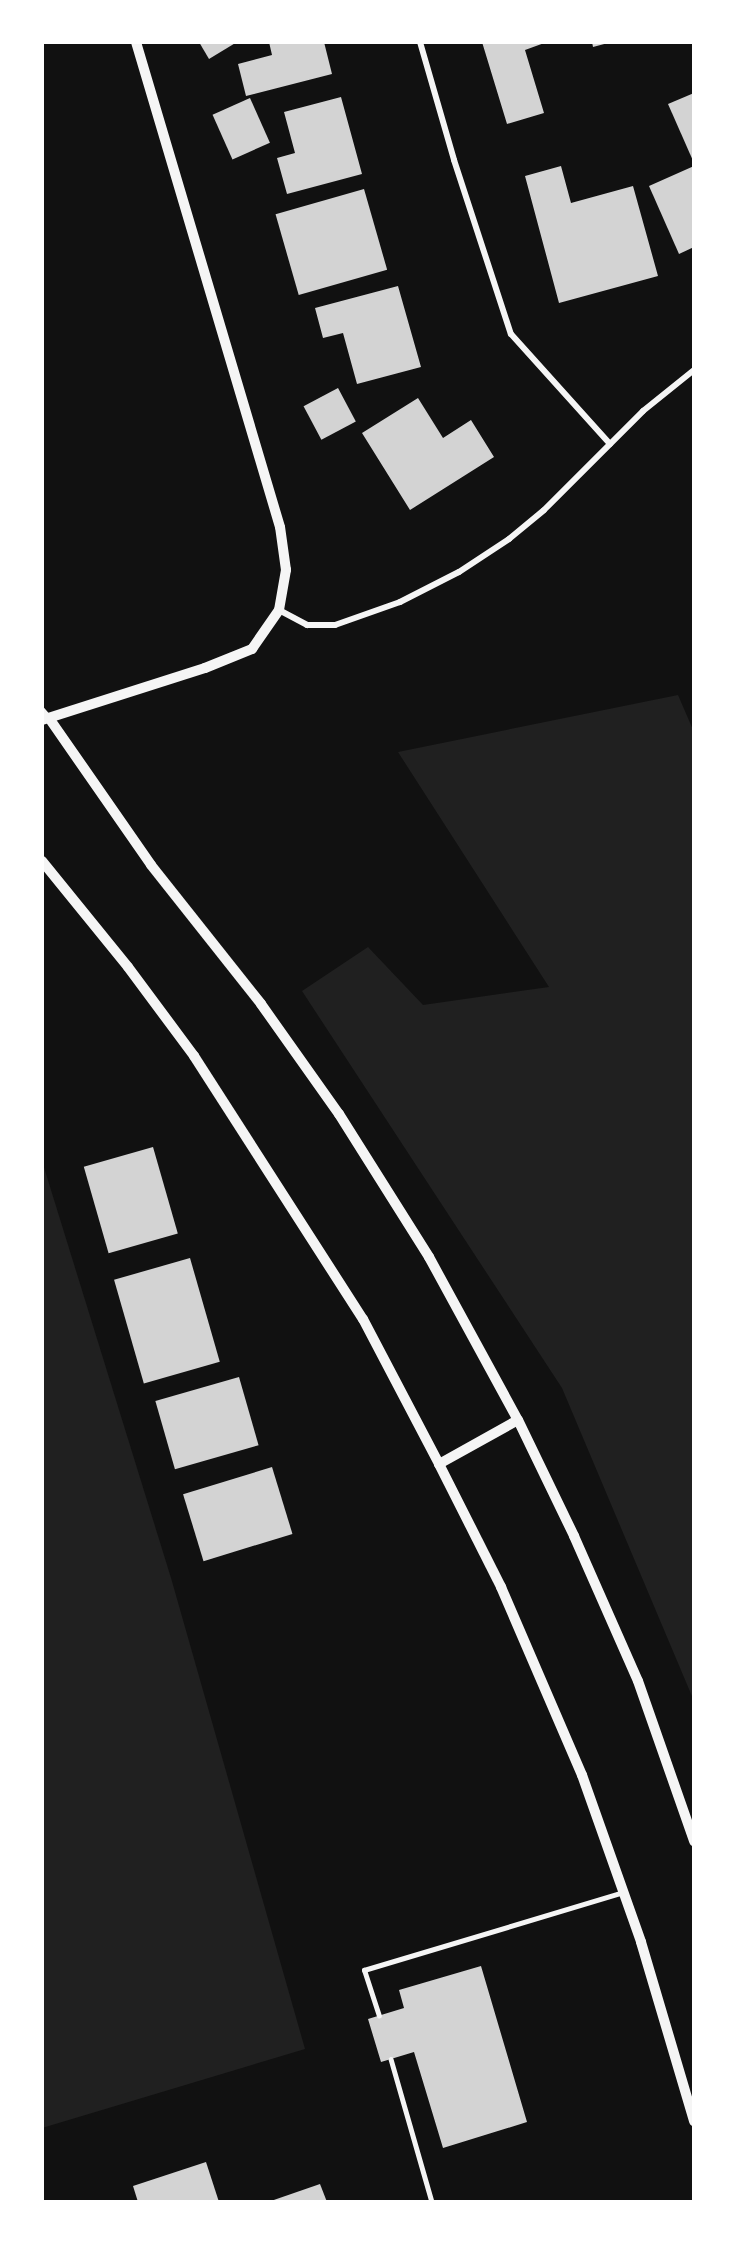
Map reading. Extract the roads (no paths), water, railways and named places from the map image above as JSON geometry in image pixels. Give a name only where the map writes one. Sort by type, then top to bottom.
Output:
[{"type":"street","points":[[136,42],[280,527],[286,570],[279,610],[252,650],[205,668],[44,716],[151,865],[261,1004],[339,1114],[429,1257],[518,1420],[574,1536],[638,1681],[694,1840]]},
{"type":"street","points":[[420,42],[454,160],[511,334],[610,444]]},
{"type":"street","points":[[279,610],[307,625],[335,625],[400,602],[449,577],[518,532],[643,411],[694,370]]},
{"type":"street","points":[[42,861],[128,967],[200,1065],[363,1319],[439,1464],[501,1587],[573,1754],[624,1892],[694,2121]]},
{"type":"street","points":[[439,1464],[518,1420]]},
{"type":"lane","points":[[379,2016],[364,1970],[624,1892]]},
{"type":"lane","points":[[391,2059],[432,2202]]}]
